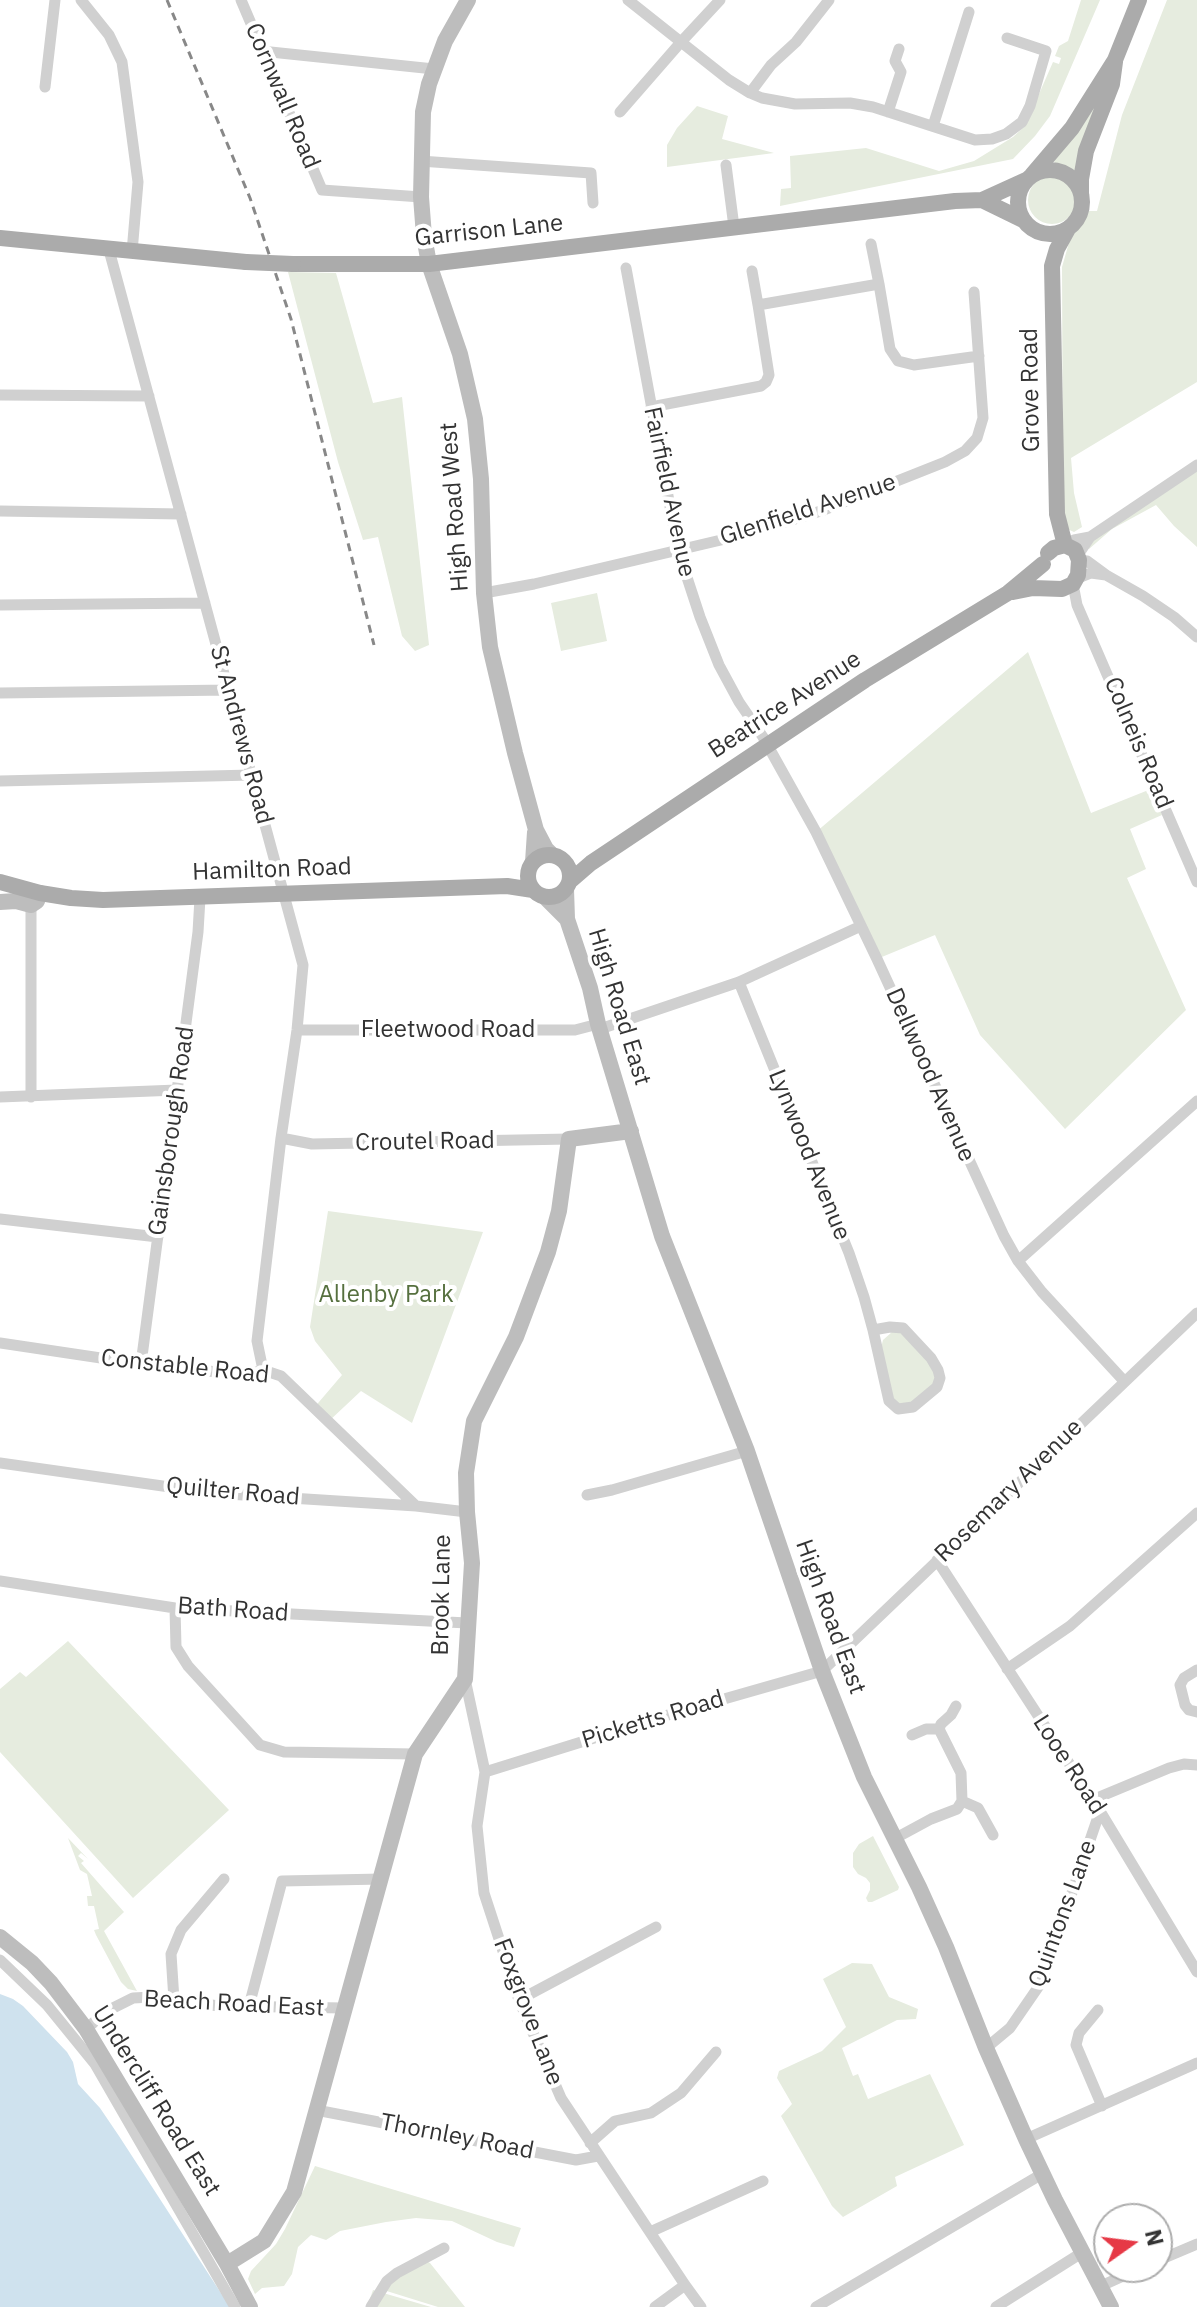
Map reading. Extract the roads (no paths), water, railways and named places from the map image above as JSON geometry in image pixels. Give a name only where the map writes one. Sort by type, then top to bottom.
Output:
[{"type":"main road","points":[[1115,60],[1112,84],[1086,151],[1081,179],[1081,212],[1068,229],[1049,235],[1027,224],[1017,202],[1020,190],[1072,128],[1115,60],[1139,0]]},
{"type":"main road","points":[[1029,177],[1050,170],[1061,172],[1076,183],[1081,194]]},
{"type":"main road","name":"Garrison Lane","points":[[0,238],[246,262],[429,264],[982,200],[1029,177]]},
{"type":"main road","name":"Garrison Lane","points":[[982,200],[1027,224]]},
{"type":"main road","name":"Grove Road","points":[[1027,224],[1040,240],[1052,266]]},
{"type":"main road","name":"Grove Road","points":[[1046,558],[1057,514],[1052,266],[1068,229]]},
{"type":"main road","name":"Grove Road","points":[[1057,514],[1073,552]]},
{"type":"main road","name":"Beatrice Avenue","points":[[567,885],[591,863],[865,680],[1008,593],[1054,548],[1073,552]]},
{"type":"main road","points":[[1046,558],[1044,578],[1065,585],[1073,552]]},
{"type":"main road","name":"Beatrice Avenue","points":[[1008,593],[1065,585]]},
{"type":"main road","points":[[507,886],[542,856],[573,864],[591,863]]},
{"type":"main road","points":[[531,866],[528,877],[539,894],[558,895],[567,885],[569,872],[558,858]]},
{"type":"main road","name":"Hamilton Road","points":[[0,882],[36,899],[200,898],[507,886],[539,894]]},
{"type":"street","points":[[45,87],[55,0]]},
{"type":"street","points":[[81,0],[112,39],[123,68],[138,178],[132,252]]},
{"type":"street","name":"Cornwall Road","points":[[241,0],[322,190],[421,197]]},
{"type":"street","name":"High Road West","points":[[468,0],[450,28],[434,69],[423,112],[421,197],[429,264],[460,354],[475,419],[481,479],[484,593],[490,647],[536,830],[558,858]]},
{"type":"street","points":[[628,0],[729,80],[762,98],[786,103],[850,103],[984,141],[1006,134],[1022,122],[1030,106],[1046,51],[1007,38]]},
{"type":"street","points":[[620,112],[720,0]]},
{"type":"street","points":[[750,93],[829,0]]},
{"type":"street","points":[[933,126],[969,12]]},
{"type":"street","points":[[888,112],[901,72],[895,61],[899,49]]},
{"type":"street","points":[[261,51],[434,69]]},
{"type":"street","points":[[420,161],[591,173],[593,203]]},
{"type":"street","points":[[726,165],[734,227]]},
{"type":"street","points":[[871,244],[890,349],[901,362],[914,365],[979,356]]},
{"type":"street","name":"St Andrews Road","points":[[109,250],[303,965],[257,1341],[263,1370]]},
{"type":"street","name":"Fairfield Avenue","points":[[626,268],[678,550],[719,665],[768,747]]},
{"type":"street","points":[[651,407],[749,389],[766,382],[768,370],[752,271]]},
{"type":"street","points":[[758,305],[879,284]]},
{"type":"street","name":"Glenfield Avenue","points":[[484,593],[721,540],[824,510],[945,462],[965,451],[977,438],[983,422],[974,292]]},
{"type":"street","points":[[0,395],[149,396]]},
{"type":"street","points":[[1197,465],[1090,537],[1074,540],[1073,552],[1174,617],[1197,637]]},
{"type":"street","points":[[0,511],[181,514]]},
{"type":"street","points":[[1065,585],[1091,573],[1106,575]]},
{"type":"street","name":"Colneis Road","points":[[1065,585],[1077,605],[1197,882]]},
{"type":"street","points":[[0,605],[205,603]]},
{"type":"street","points":[[0,693],[229,690]]},
{"type":"street","name":"Dellwood Avenue","points":[[768,747],[816,832],[990,1209],[1018,1261],[1124,1381]]},
{"type":"street","points":[[0,781],[252,775]]},
{"type":"street","name":"High Road West","points":[[531,866],[536,830]]},
{"type":"street","name":"High Road East","points":[[567,885],[567,919],[662,1236],[747,1451],[822,1671],[864,1777],[946,1947],[1026,2139],[1111,2307]]},
{"type":"street","name":"High Road East","points":[[539,894],[554,904],[567,919]]},
{"type":"street","name":"Gainsborough Road","points":[[141,1364],[200,898]]},
{"type":"street","points":[[31,1097],[36,899]]},
{"type":"street","name":"Hamilton Road","points":[[0,902],[36,899]]},
{"type":"street","name":"Fleetwood Road","points":[[297,1030],[575,1030],[599,1026],[739,982],[861,926]]},
{"type":"street","name":"Lynwood Avenue","points":[[739,982],[860,1282],[889,1401],[898,1409],[913,1407],[937,1387],[940,1378],[938,1370],[906,1330],[897,1327],[873,1330]]},
{"type":"street","points":[[0,1097],[177,1090]]},
{"type":"street","points":[[1018,1261],[1197,1101]]},
{"type":"street","points":[[569,1139],[631,1131]]},
{"type":"street","name":"Croutel Road","points":[[281,1138],[312,1144],[569,1139]]},
{"type":"street","name":"Brook Lane","points":[[227,2264],[264,2241],[294,2192],[415,1754],[465,1679],[472,1563],[466,1473],[474,1421],[516,1337],[544,1264],[559,1211],[569,1139]]},
{"type":"street","points":[[0,1219],[158,1237]]},
{"type":"street","name":"Rosemary Avenue","points":[[822,1671],[1197,1313]]},
{"type":"street","name":"Constable Road","points":[[0,1343],[141,1364],[246,1375],[263,1370],[281,1376],[416,1506]]},
{"type":"street","points":[[587,1495],[747,1451]]},
{"type":"street","name":"Quilter Road","points":[[0,1463],[212,1493],[467,1512]]},
{"type":"street","points":[[1007,1669],[1070,1626],[1197,1513]]},
{"type":"street","name":"Looe Road","points":[[937,1560],[1100,1811],[1197,1972]]},
{"type":"street","name":"Bath Road","points":[[0,1581],[175,1608],[467,1623]]},
{"type":"street","points":[[175,1608],[176,1647],[182,1657],[260,1745],[284,1752],[415,1754]]},
{"type":"street","points":[[1197,1670],[1182,1679],[1180,1689],[1189,1710],[1197,1712]]},
{"type":"street","name":"Picketts Road","points":[[485,1772],[822,1671]]},
{"type":"street","name":"Foxgrove Lane","points":[[465,1679],[485,1772],[477,1826],[484,1893],[519,2000],[561,2098],[701,2307]]},
{"type":"street","points":[[939,1729],[956,1706]]},
{"type":"street","points":[[912,1735],[926,1729],[939,1729]]},
{"type":"street","points":[[894,1839],[957,1809],[962,1801],[961,1773],[939,1729]]},
{"type":"street","points":[[1092,1800],[1172,1766],[1197,1765]]},
{"type":"street","points":[[962,1801],[978,1808],[993,1835]]},
{"type":"street","name":"Quintons Lane","points":[[986,2048],[1010,2028],[1041,1983],[1100,1811]]},
{"type":"street","points":[[174,2000],[171,1954],[181,1930],[224,1879]]},
{"type":"street","points":[[249,2006],[282,1881],[382,1879]]},
{"type":"street","points":[[519,2000],[656,1927]]},
{"type":"street","name":"Undercliff Road East","points":[[0,1937],[51,1983],[86,2029],[250,2307]]},
{"type":"street","points":[[0,1960],[47,2005],[95,2064],[235,2307]]},
{"type":"street","name":"Beach Road East","points":[[86,2029],[107,2011],[133,1998],[152,1997],[219,2006],[344,2008]]},
{"type":"street","points":[[1098,2010],[1079,2033],[1076,2042],[1102,2106]]},
{"type":"street","points":[[590,2143],[615,2121],[651,2113],[681,2093],[716,2052]]},
{"type":"street","points":[[1026,2139],[1197,2063]]},
{"type":"street","name":"Thornley Road","points":[[316,2110],[576,2160],[598,2156]]},
{"type":"street","points":[[816,2307],[1042,2174]]},
{"type":"street","points":[[650,2232],[763,2181]]},
{"type":"street","points":[[1173,2254],[1197,2244]]},
{"type":"street","points":[[371,2307],[387,2281],[444,2248]]},
{"type":"street","points":[[996,2307],[1083,2252]]},
{"type":"street","points":[[1101,2286],[1108,2283]]},
{"type":"street","points":[[655,2307],[685,2285]]},
{"type":"water","points":[[0,1994],[23,2006],[67,2052],[73,2062],[78,2084],[100,2108],[230,2307],[0,2307]]},
{"type":"railway","points":[[167,0],[250,198],[291,319],[374,645]]},
{"type":"park label","name":"Allenby Park","points":[[386,1295]]}]
